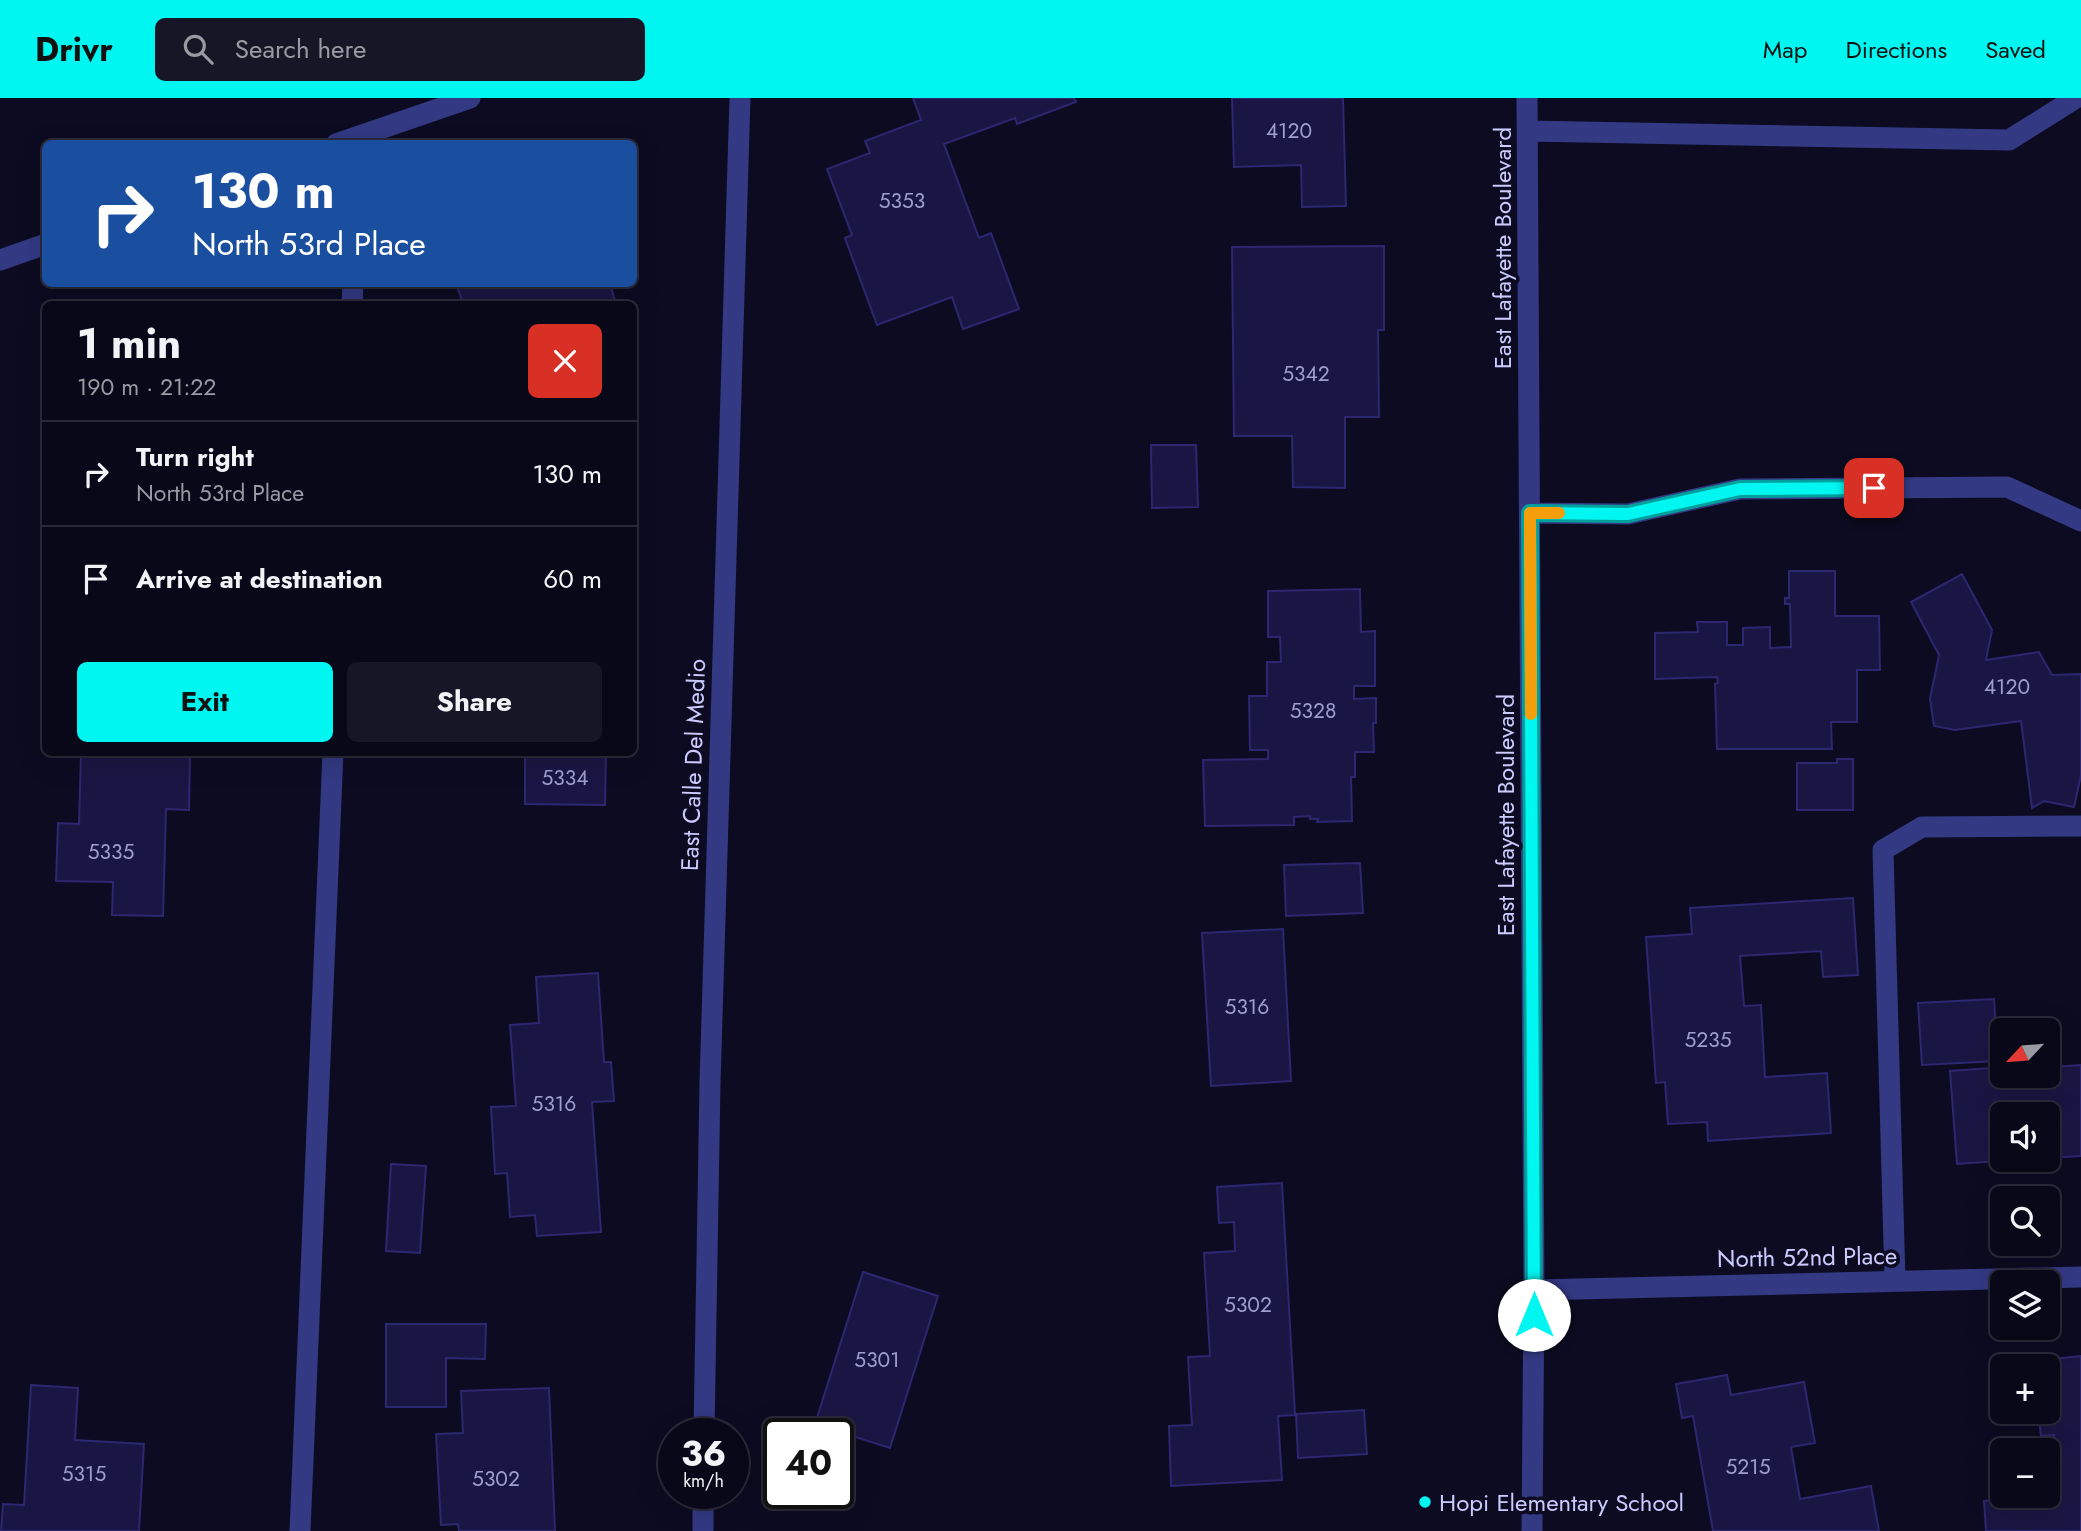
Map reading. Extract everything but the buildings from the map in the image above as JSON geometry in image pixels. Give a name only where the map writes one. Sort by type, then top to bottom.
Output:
[{"type":"street","points":[[359,140],[470,98]]},
{"type":"street","name":"East Calle Del Medio","points":[[704,1418],[711,1055],[740,98]]},
{"type":"street","name":"East Lafayette Boulevard","points":[[1527,98],[1534,1290],[1532,1531]]},
{"type":"street","points":[[1528,131],[2009,140],[2076,98]]},
{"type":"street","points":[[0,260],[42,245]]},
{"type":"street","points":[[1530,513],[1628,514],[1740,489],[2007,487],[2081,521]]},
{"type":"street","points":[[300,1531],[333,756]]},
{"type":"street","points":[[1895,1282],[1883,850],[1922,827],[2081,826]]},
{"type":"street","name":"North 52nd Place","points":[[1534,1290],[2081,1277]]},
{"type":"street","points":[[703,1509],[703,1531]]},
{"type":"slow traffic","points":[[1531,714],[1530,513],[1559,513]]},
{"type":"place","name":"Hopi Elementary School","points":[[1425,1502]]},
{"type":"route","points":[[1534,1315],[1530,513],[1628,514],[1740,489],[1874,488]]}]
